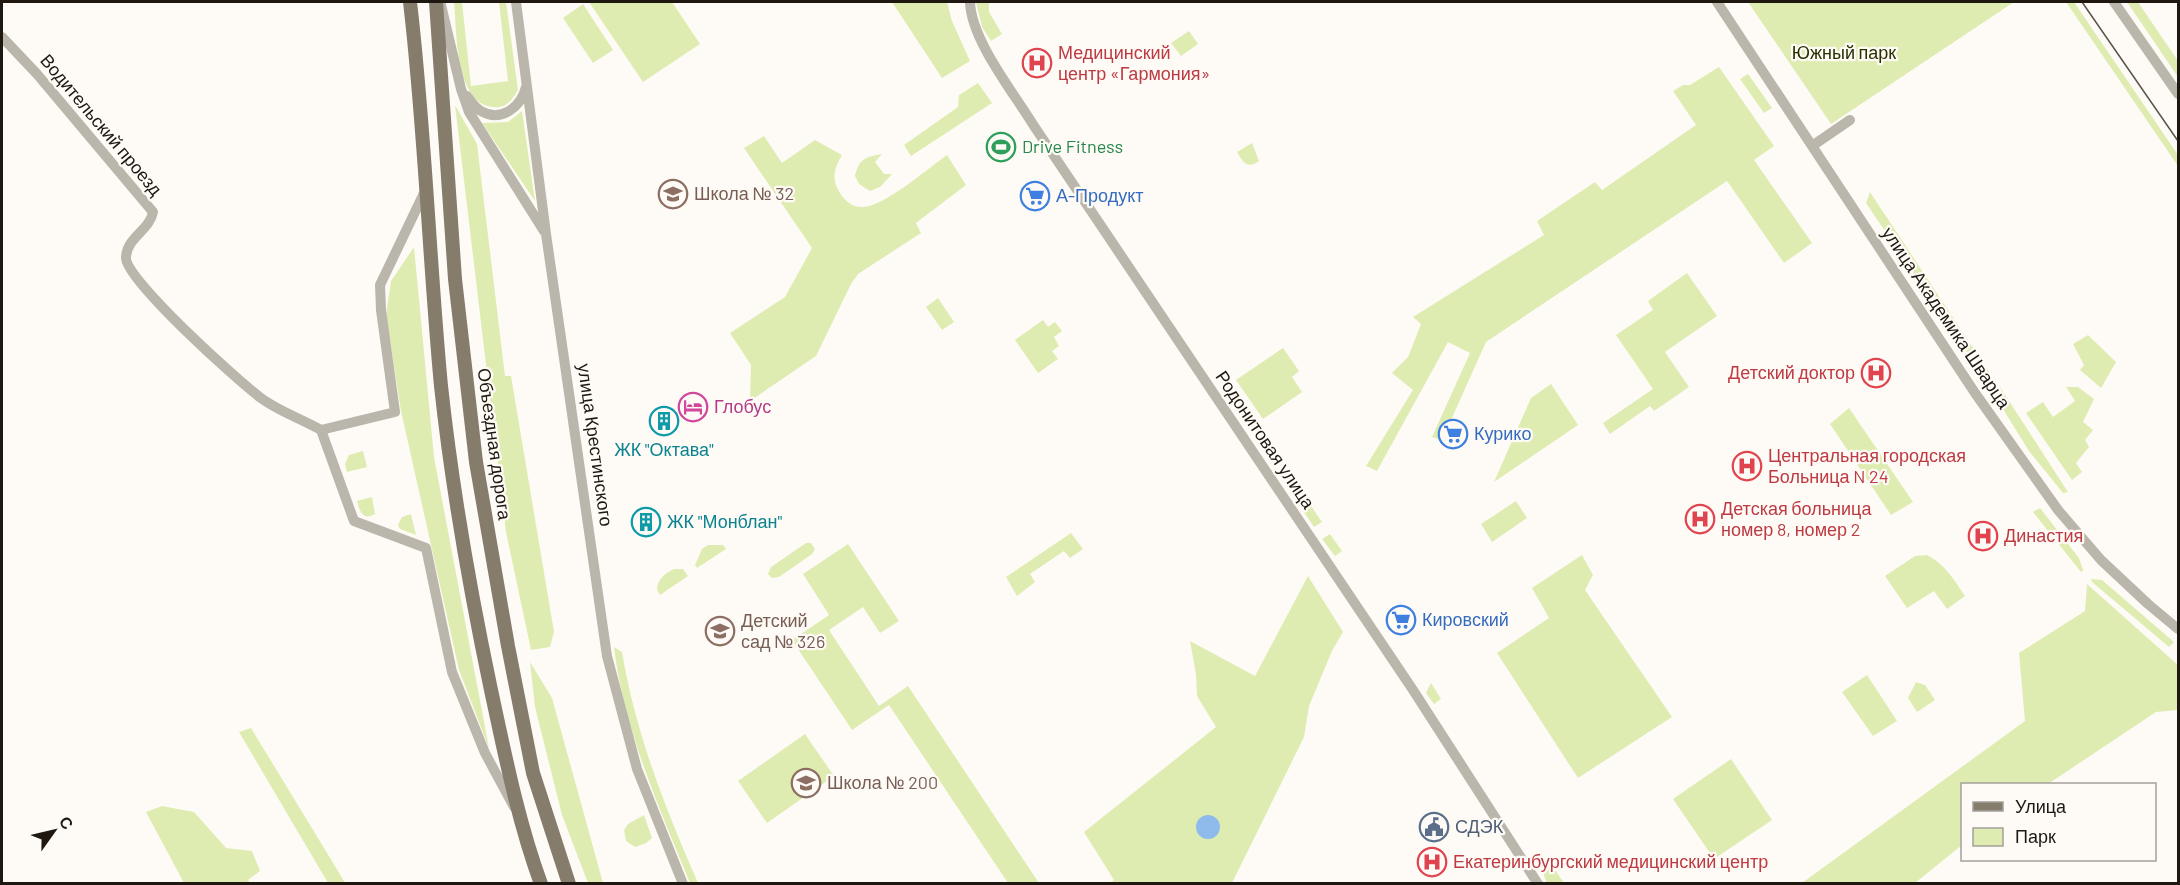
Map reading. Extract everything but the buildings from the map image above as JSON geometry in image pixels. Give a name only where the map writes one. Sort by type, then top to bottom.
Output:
[{"type":"main road","points":[[410,2],[441,385],[451,471],[483,650],[519,816],[540,884]]},
{"type":"main road","name":"Объездная дорога","points":[[438,2],[455,279],[476,462],[533,773],[569,884]]},
{"type":"street","points":[[438,2],[469,112],[546,234]]},
{"type":"street","name":"улица Крестинского","points":[[516,2],[546,234],[607,656],[637,769],[683,884]]},
{"type":"street","name":"улица Академика Шварца","points":[[1717,2],[1975,393],[2058,510],[2101,560],[2178,629]]},
{"type":"street","points":[[2114,2],[2178,94]]},
{"type":"street","name":"Родонитовая улица","points":[[970,7],[978,34],[1034,126],[1413,690],[1539,884]]},
{"type":"street","name":"Водительский проезд","points":[[2,37],[37,74],[153,212],[152,219],[128,247],[126,260],[136,279],[216,360],[262,399],[321,430]]},
{"type":"street","points":[[461,88],[475,106],[482,112],[490,114],[514,109],[521,102],[527,84]]},
{"type":"street","points":[[1812,146],[1850,120]]},
{"type":"street","points":[[426,189],[380,285],[381,310],[395,412],[321,430],[354,521],[426,548],[452,672],[484,753],[519,816]]},
{"type":"green space","points":[[454,2],[462,2],[471,86],[508,81],[499,2],[506,2],[518,90],[502,107],[493,107],[480,102],[471,93],[464,79],[457,46]]},
{"type":"green space","points":[[589,2],[672,2],[700,44],[643,82]]},
{"type":"green space","points":[[892,2],[947,2],[952,21],[970,61],[942,78]]},
{"type":"green space","points":[[976,2],[989,2],[989,12],[1002,34],[991,41],[982,27]]},
{"type":"green space","name":"Южный парк","points":[[1748,2],[2014,2],[1831,124]]},
{"type":"green space","points":[[2066,2],[2074,2],[2178,155],[2178,166]]},
{"type":"green space","points":[[2127,2],[2138,2],[2178,61],[2178,77]]},
{"type":"green space","points":[[583,4],[613,50],[593,63],[563,18]]},
{"type":"green space","points":[[1189,31],[1198,44],[1181,56],[1171,43]]},
{"type":"green space","points":[[1719,67],[1774,146],[1754,160],[1812,243],[1784,263],[1727,181],[1486,342],[1442,440],[1432,437],[1470,353],[1448,342],[1377,471],[1366,466],[1413,390],[1392,373],[1408,357],[1421,324],[1413,317],[1544,235],[1537,221],[1595,182],[1602,190],[1696,125],[1673,91],[1683,85],[1690,85]]},
{"type":"green space","points":[[1748,74],[1772,108],[1764,113],[1740,79]]},
{"type":"green space","points":[[978,83],[992,103],[911,156],[904,145],[958,107],[959,95]]},
{"type":"green space","points":[[455,105],[477,144],[505,376],[511,376],[554,632],[550,647],[531,650],[506,532]]},
{"type":"green space","points":[[522,111],[535,201],[482,123],[508,122]]},
{"type":"green space","points":[[764,136],[782,163],[815,140],[842,155],[835,169],[835,183],[844,199],[856,206],[872,205],[883,200],[947,155],[966,185],[916,223],[921,233],[858,274],[816,356],[750,401],[751,365],[730,333],[785,297],[812,248],[744,148]]},
{"type":"green space","points":[[1252,143],[1259,161],[1249,165],[1237,152]]},
{"type":"green space","points":[[882,154],[875,162],[884,174],[892,174],[880,187],[870,191],[859,184],[855,176],[861,162],[871,156]]},
{"type":"green space","points":[[1870,192],[1991,375],[1981,373],[1866,203]]},
{"type":"green space","points":[[414,247],[434,457],[489,748],[459,670],[401,411],[386,315],[391,281]]},
{"type":"green space","points":[[1687,273],[1717,316],[1665,352],[1689,387],[1654,411],[1650,406],[1610,434],[1603,423],[1653,389],[1616,335],[1653,310],[1648,301]]},
{"type":"green space","points":[[938,298],[954,322],[942,330],[926,307]]},
{"type":"green space","points":[[1043,320],[1048,327],[1055,322],[1062,331],[1054,337],[1059,346],[1052,351],[1058,359],[1038,373],[1015,340]]},
{"type":"green space","points":[[2088,335],[2116,362],[2101,388],[2080,370],[2084,365],[2073,344]]},
{"type":"green space","points":[[1283,348],[1299,371],[1292,377],[1302,392],[1263,419],[1236,380]]},
{"type":"green space","points":[[1551,384],[1578,425],[1494,482],[1531,398]]},
{"type":"green space","points":[[2000,387],[2068,492],[2063,493],[2029,451],[1996,398],[1996,390]]},
{"type":"green space","points":[[2066,387],[2078,387],[2094,399],[2083,422],[2093,430],[2085,440],[2089,447],[2076,463],[2082,472],[2072,480],[2026,413],[2043,402],[2053,417],[2075,401]]},
{"type":"green space","points":[[1849,408],[1913,502],[1891,515],[1830,424]]},
{"type":"green space","points":[[363,451],[367,467],[347,472],[345,464],[349,455]]},
{"type":"green space","points":[[372,497],[375,514],[365,516],[357,501]]},
{"type":"green space","points":[[1307,500],[1322,522],[1314,527],[1299,505]]},
{"type":"green space","points":[[1516,501],[1527,518],[1492,542],[1481,524]]},
{"type":"green space","points":[[2040,508],[2079,558],[2083,570],[2081,572],[2033,512]]},
{"type":"green space","points":[[411,514],[416,535],[400,529],[398,525],[402,517]]},
{"type":"green space","points":[[1071,533],[1083,549],[1070,558],[1064,551],[1030,574],[1035,582],[1017,596],[1006,577]]},
{"type":"green space","points":[[1330,534],[1342,551],[1335,556],[1322,539]]},
{"type":"green space","points":[[806,543],[811,543],[815,549],[812,554],[779,577],[772,578],[768,574],[771,567]]},
{"type":"green space","points":[[848,544],[899,621],[880,633],[863,607],[829,630],[879,706],[908,686],[1039,883],[1008,883],[889,705],[852,730],[792,640],[829,615],[803,574]]},
{"type":"green space","points":[[708,545],[723,545],[726,549],[697,568],[695,565],[702,549]]},
{"type":"green space","points":[[1582,555],[1593,575],[1585,590],[1672,717],[1578,778],[1497,653],[1549,618],[1532,588]]},
{"type":"green space","points":[[1927,555],[1944,568],[1965,596],[1947,609],[1934,591],[1907,608],[1885,576],[1915,556]]},
{"type":"green space","points":[[674,569],[683,569],[688,576],[660,595],[657,586],[660,580]]},
{"type":"green space","points":[[1308,576],[1343,632],[1332,651],[1309,706],[1304,737],[1232,883],[1110,883],[1114,880],[1084,832],[1216,727],[1197,696],[1190,641],[1255,676]]},
{"type":"green space","points":[[2091,579],[2102,580],[2174,642],[2169,647]]},
{"type":"green space","points":[[2087,584],[2178,665],[2178,710],[2156,712],[2050,783],[1961,783],[1961,846],[1915,883],[1802,883],[2025,721],[2019,653],[2085,611]]},
{"type":"green space","points":[[614,647],[622,652],[643,742],[674,827],[698,883],[690,883],[644,768],[626,708]]},
{"type":"green space","points":[[530,662],[552,698],[603,883],[588,883],[562,815],[535,707]]},
{"type":"green space","points":[[1867,675],[1897,721],[1873,736],[1842,692]]},
{"type":"green space","points":[[1916,682],[1925,685],[1935,700],[1917,712],[1908,698]]},
{"type":"green space","points":[[1431,683],[1441,699],[1434,704],[1426,693]]},
{"type":"green space","points":[[251,728],[345,883],[328,883],[239,732]]},
{"type":"green space","points":[[805,734],[834,776],[767,823],[738,781]]},
{"type":"green space","points":[[1731,759],[1772,820],[1714,859],[1673,799]]},
{"type":"green space","points":[[162,806],[194,812],[226,848],[252,851],[260,871],[248,880],[250,883],[184,883],[146,812]]},
{"type":"green space","points":[[644,815],[652,838],[635,847],[626,841],[624,830],[628,824]]},
{"type":"green space","points":[[1549,861],[1564,883],[1547,883],[1544,872]]},
{"type":"water","points":[[1208,815],[1217,818],[1220,827],[1217,836],[1208,839],[1199,836],[1196,827],[1199,818]]},
{"type":"tram line","points":[[2082,2],[2178,141]]},
{"type":"place","name":"Медицинский центр «Гармония»","points":[[1037,63]]},
{"type":"place","name":"Drive Fitness","points":[[1001,147]]},
{"type":"place","name":"Школа № 32","points":[[673,194]]},
{"type":"place","name":"А-Продукт","points":[[1035,196]]},
{"type":"place","name":"Детский доктор","points":[[1876,373]]},
{"type":"place","name":"Глобус","points":[[693,407]]},
{"type":"place","name":"ЖК \"Октава\"","points":[[664,421]]},
{"type":"place","name":"Курико","points":[[1453,434]]},
{"type":"place","name":"Центральная городская Больница N 24","points":[[1747,466]]},
{"type":"place","name":"Детская больница номер 8, номер 2","points":[[1700,519]]},
{"type":"place","name":"ЖК \"Монблан\"","points":[[646,522]]},
{"type":"place","name":"Династия","points":[[1983,536]]},
{"type":"place","name":"Кировский","points":[[1401,620]]},
{"type":"place","name":"Детский сад № 326","points":[[720,631]]},
{"type":"place","name":"Школа № 200","points":[[806,783]]},
{"type":"place","name":"СДЭК","points":[[1434,827]]},
{"type":"place","name":"Екатеринбургский медицинский центр","points":[[1432,862]]}]
